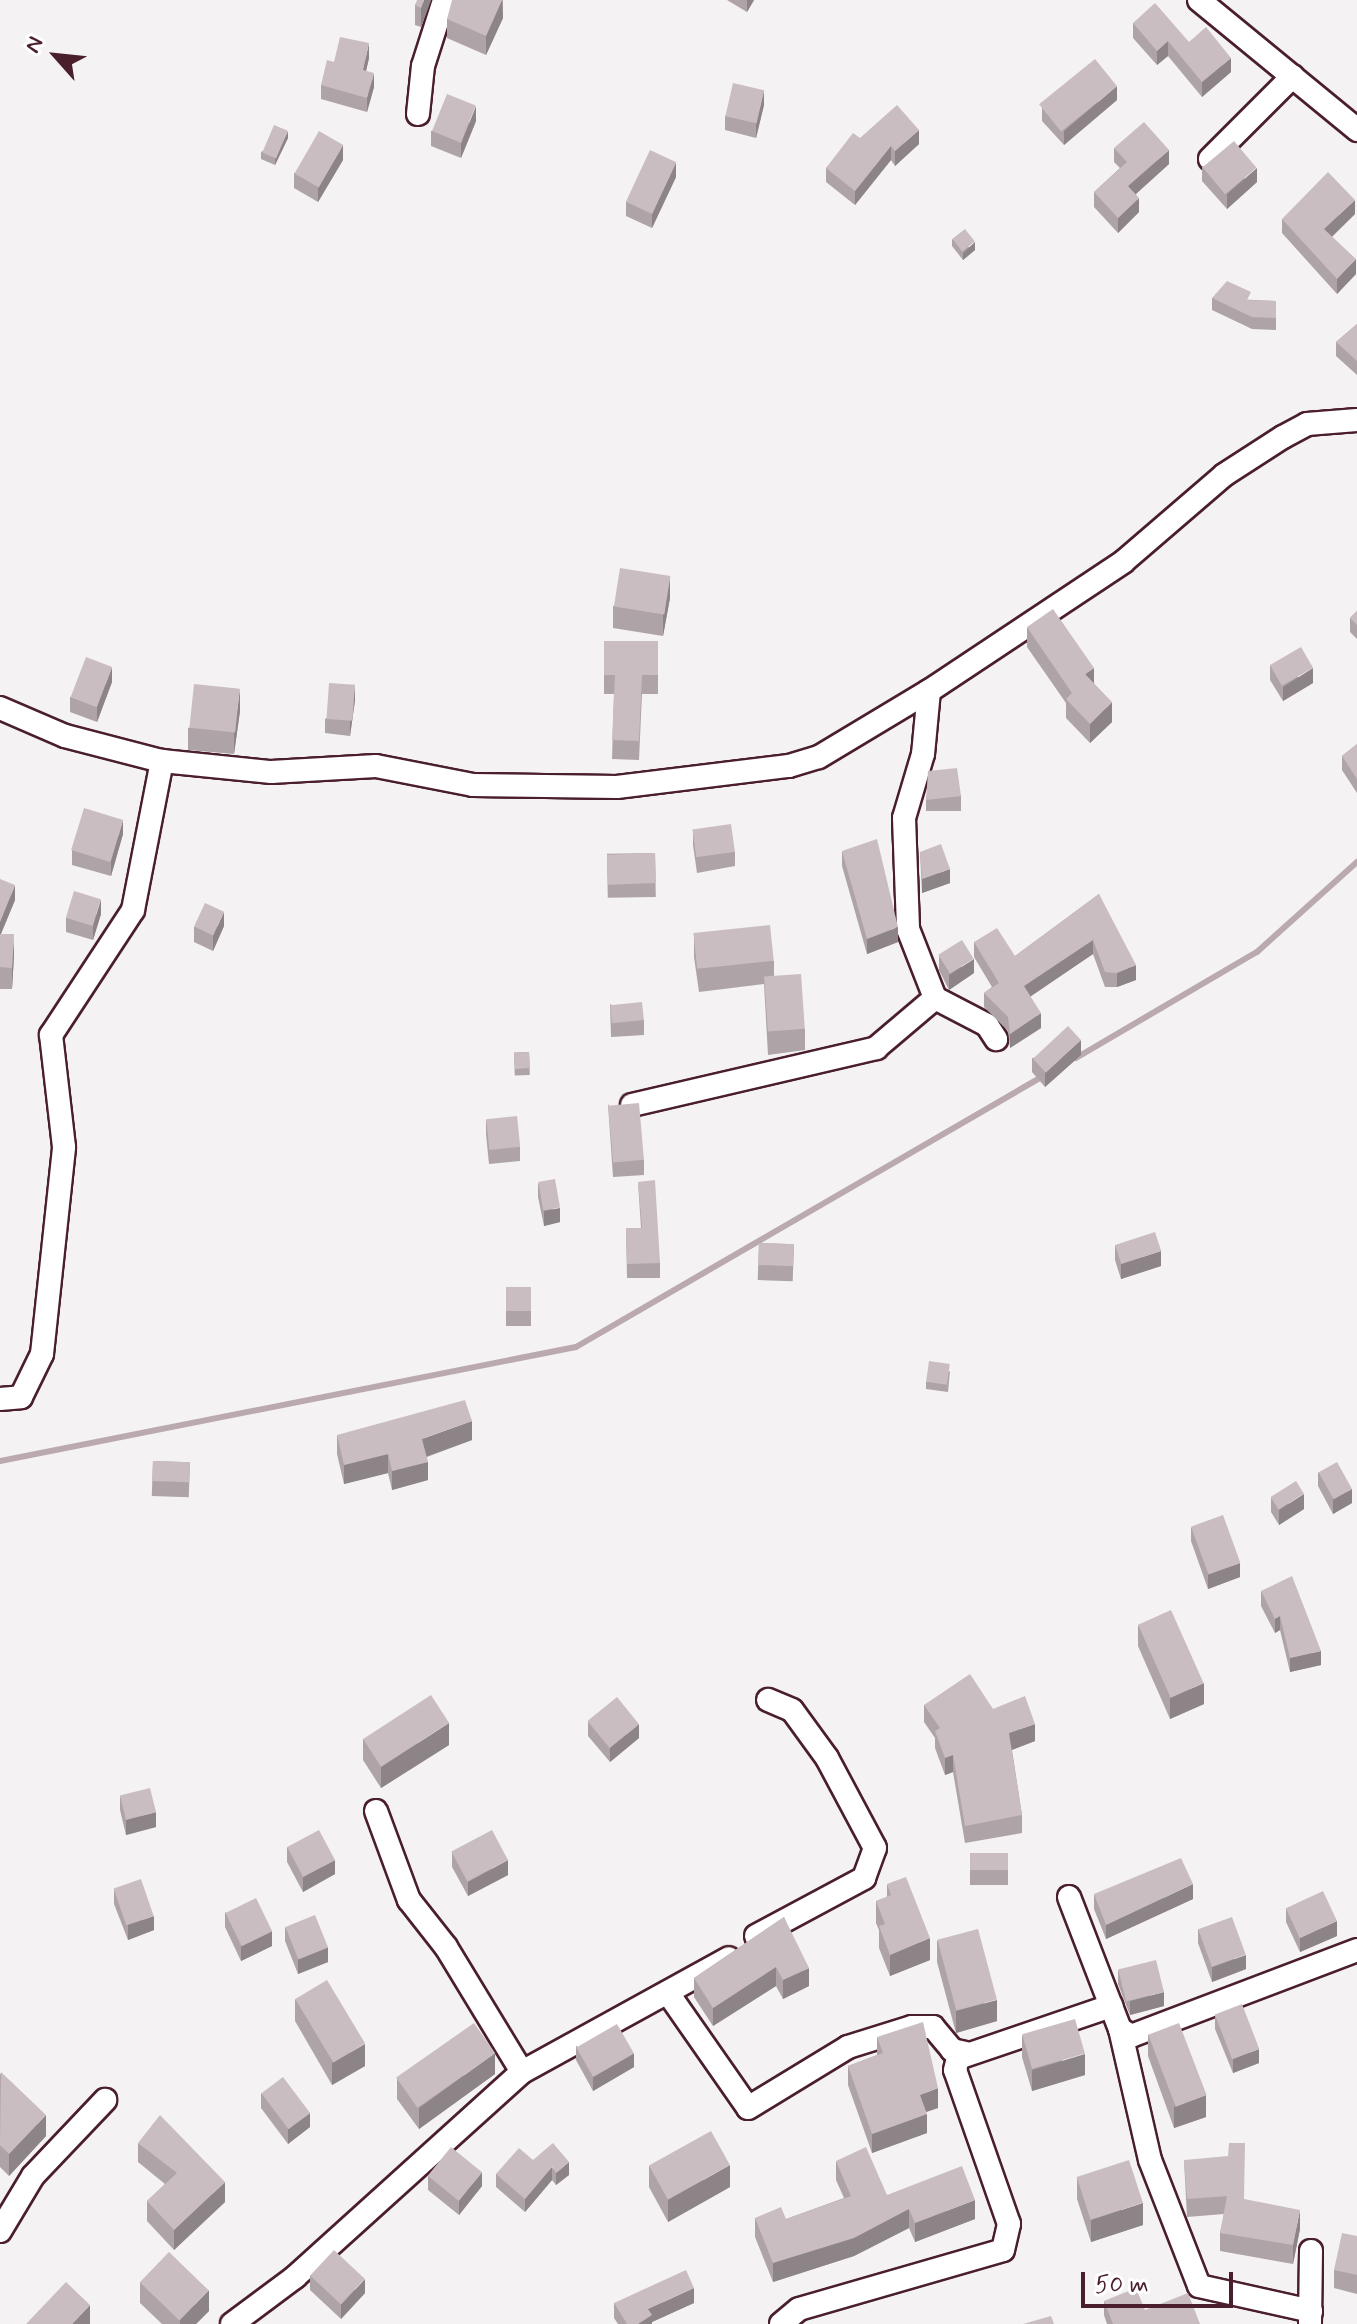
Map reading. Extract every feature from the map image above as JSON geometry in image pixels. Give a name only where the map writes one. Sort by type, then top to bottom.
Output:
[{"type":"street","points":[[418,114],[423,66],[444,0]]},
{"type":"street","points":[[1199,0],[1357,130]]},
{"type":"street","points":[[1210,159],[1293,76]]},
{"type":"street","points":[[0,708],[65,736],[162,761],[271,772],[376,766],[473,785],[617,787],[819,757],[929,691],[1123,562],[1224,475],[1283,437],[1307,424],[1357,420]]},
{"type":"street","points":[[929,691],[923,754],[904,818],[908,929],[935,998],[987,1025],[996,1039]]},
{"type":"street","points":[[0,1399],[21,1397],[42,1354],[64,1147],[51,1035],[133,910],[162,761]]},
{"type":"street","points":[[632,1105],[876,1048],[935,998]]},
{"type":"street","points":[[232,2324],[295,2277],[522,2072],[670,1996],[789,1913],[864,1878],[875,1848],[792,1710],[768,1700]]},
{"type":"street","points":[[376,1811],[409,1900],[446,1947],[522,2072]]},
{"type":"street","points":[[1069,1897],[1120,2029],[1150,2160],[1199,2286],[1311,2317],[1311,2251]]},
{"type":"street","points":[[1120,2029],[1153,2033],[1357,1950]]},
{"type":"street","points":[[670,1996],[748,2108],[848,2047],[912,2027],[933,2027],[952,2050],[966,2053],[1111,2006]]},
{"type":"street","points":[[781,2324],[799,2309],[1003,2250],[1011,2240],[955,2070],[966,2053]]},
{"type":"street","points":[[0,2231],[33,2176],[105,2100]]},
{"type":"building","points":[[417,0],[424,0],[421,8],[415,5]]},
{"type":"building","points":[[452,0],[502,0],[486,36],[447,19]]},
{"type":"building","points":[[1155,3],[1189,42],[1206,27],[1231,58],[1202,82],[1168,41],[1157,51],[1133,23]]},
{"type":"building","points":[[340,37],[369,43],[363,70],[374,73],[367,98],[321,85],[327,60],[334,62]]},
{"type":"building","points":[[1095,59],[1117,86],[1061,132],[1039,104]]},
{"type":"building","points":[[733,83],[764,90],[757,123],[725,116]]},
{"type":"building","points":[[447,94],[476,106],[461,143],[432,131]]},
{"type":"building","points":[[897,105],[919,130],[895,151],[891,146],[855,191],[826,168],[853,133],[860,138]]},
{"type":"building","points":[[1144,122],[1169,150],[1128,186],[1139,198],[1118,218],[1094,192],[1127,162],[1114,148]]},
{"type":"building","points":[[274,125],[288,131],[276,158],[262,153]]},
{"type":"building","points":[[319,131],[343,145],[319,187],[294,173]]},
{"type":"building","points":[[1234,141],[1256,168],[1225,194],[1203,167]]},
{"type":"building","points":[[650,150],[676,162],[652,214],[626,202]]},
{"type":"building","points":[[1328,172],[1355,200],[1324,229],[1356,259],[1337,279],[1282,219]]},
{"type":"building","points":[[965,229],[975,242],[962,251],[952,239]]},
{"type":"building","points":[[1227,281],[1251,292],[1247,300],[1276,301],[1276,318],[1252,317],[1212,298]]},
{"type":"building","points":[[1357,324],[1357,361],[1336,342]]},
{"type":"building","points":[[620,568],[670,576],[664,614],[614,607]]},
{"type":"building","points":[[1053,609],[1094,668],[1085,674],[1112,702],[1090,724],[1066,699],[1072,693],[1027,627]]},
{"type":"building","points":[[1357,611],[1357,625],[1350,618]]},
{"type":"building","points":[[604,641],[658,641],[658,675],[642,675],[639,741],[612,740],[615,675],[604,675]]},
{"type":"building","points":[[1301,647],[1313,668],[1282,686],[1270,665]]},
{"type":"building","points":[[86,657],[112,667],[97,707],[71,697]]},
{"type":"building","points":[[329,683],[355,685],[352,721],[326,719]]},
{"type":"building","points":[[194,684],[240,689],[235,733],[189,728]]},
{"type":"building","points":[[1357,744],[1357,779],[1342,756]]},
{"type":"building","points":[[957,768],[961,796],[926,800],[928,771]]},
{"type":"building","points":[[84,808],[123,820],[110,862],[71,850]]},
{"type":"building","points":[[731,824],[735,852],[696,857],[692,829]]},
{"type":"building","points":[[877,839],[898,927],[867,939],[842,851]]},
{"type":"building","points":[[941,844],[950,869],[922,879],[920,852]]},
{"type":"building","points":[[655,853],[656,883],[608,885],[607,855]]},
{"type":"building","points":[[0,879],[15,885],[0,922]]},
{"type":"building","points":[[74,891],[101,899],[93,926],[66,918]]},
{"type":"building","points":[[1099,894],[1136,965],[1117,973],[1105,972],[1093,940],[1024,986],[1041,1013],[1010,1034],[1008,1017],[984,993],[999,983],[974,942],[997,928],[1015,956]]},
{"type":"building","points":[[205,903],[224,912],[213,935],[194,927]]},
{"type":"building","points":[[770,925],[774,961],[697,969],[693,933]]},
{"type":"building","points":[[0,934],[14,934],[12,968],[0,967]]},
{"type":"building","points":[[962,940],[974,959],[950,973],[938,955]]},
{"type":"building","points":[[801,974],[805,1029],[768,1031],[764,977]]},
{"type":"building","points":[[642,1002],[644,1020],[612,1023],[610,1005]]},
{"type":"building","points":[[1068,1026],[1081,1040],[1046,1073],[1033,1059]]},
{"type":"building","points":[[529,1052],[530,1068],[515,1069],[514,1053]]},
{"type":"building","points":[[639,1103],[644,1160],[613,1162],[608,1106]]},
{"type":"building","points":[[517,1116],[520,1147],[489,1150],[486,1119]]},
{"type":"building","points":[[555,1179],[560,1208],[543,1211],[538,1182]]},
{"type":"building","points":[[655,1180],[660,1263],[627,1264],[626,1228],[642,1228],[638,1182]]},
{"type":"building","points":[[1155,1232],[1161,1251],[1121,1264],[1115,1245]]},
{"type":"building","points":[[759,1243],[794,1244],[793,1266],[758,1265]]},
{"type":"building","points":[[506,1287],[531,1287],[531,1311],[506,1311]]},
{"type":"building","points":[[929,1361],[950,1364],[947,1385],[926,1382]]},
{"type":"building","points":[[465,1400],[472,1421],[422,1439],[428,1462],[392,1471],[388,1454],[344,1465],[337,1435]]},
{"type":"building","points":[[153,1461],[190,1462],[189,1482],[152,1481]]},
{"type":"building","points":[[1337,1462],[1352,1489],[1334,1499],[1319,1472]]},
{"type":"building","points":[[1296,1481],[1304,1494],[1279,1510],[1271,1497]]},
{"type":"building","points":[[1223,1515],[1240,1563],[1208,1575],[1191,1527]]},
{"type":"building","points":[[1292,1576],[1321,1651],[1290,1658],[1280,1616],[1275,1619],[1261,1591]]},
{"type":"building","points":[[1171,1610],[1204,1683],[1171,1698],[1138,1625]]},
{"type":"building","points":[[970,1674],[993,1709],[1025,1696],[1035,1724],[1009,1733],[1022,1815],[965,1826],[953,1755],[945,1758],[935,1731],[940,1728],[924,1705]]},
{"type":"building","points":[[431,1695],[449,1723],[381,1767],[363,1739]]},
{"type":"building","points":[[617,1697],[639,1724],[609,1748],[587,1721]]},
{"type":"building","points":[[150,1788],[156,1812],[126,1820],[120,1795]]},
{"type":"building","points":[[319,1830],[335,1860],[303,1877],[287,1847]]},
{"type":"building","points":[[492,1830],[508,1860],[467,1882],[451,1852]]},
{"type":"building","points":[[970,1853],[1008,1853],[1008,1870],[970,1870]]},
{"type":"building","points":[[1181,1858],[1193,1884],[1106,1925],[1094,1894]]},
{"type":"building","points":[[906,1877],[930,1938],[890,1955],[879,1926],[885,1924],[876,1901],[891,1895],[887,1884]]},
{"type":"building","points":[[141,1879],[154,1916],[126,1925],[114,1888]]},
{"type":"building","points":[[1323,1891],[1337,1921],[1300,1938],[1286,1908]]},
{"type":"building","points":[[256,1898],[272,1931],[242,1946],[225,1913]]},
{"type":"building","points":[[315,1915],[328,1947],[298,1959],[285,1927]]},
{"type":"building","points":[[784,1917],[809,1968],[783,1980],[776,1967],[713,2008],[694,1978]]},
{"type":"building","points":[[1232,1917],[1246,1955],[1212,1967],[1198,1929]]},
{"type":"building","points":[[978,1929],[997,2000],[956,2010],[937,1940]]},
{"type":"building","points":[[1156,1960],[1164,1992],[1126,2001],[1118,1969]]},
{"type":"building","points":[[327,1980],[365,2043],[333,2062],[295,1999]]},
{"type":"building","points":[[1242,2004],[1259,2049],[1232,2059],[1215,2014]]},
{"type":"building","points":[[1075,2019],[1085,2054],[1032,2069],[1022,2034]]},
{"type":"building","points":[[923,2022],[938,2088],[920,2095],[927,2114],[872,2134],[848,2066],[883,2053],[877,2037]]},
{"type":"building","points":[[474,2023],[495,2053],[417,2108],[396,2077]]},
{"type":"building","points":[[1179,2023],[1207,2095],[1176,2107],[1148,2035]]},
{"type":"building","points":[[617,2024],[634,2053],[593,2077],[576,2048]]},
{"type":"building","points":[[1,2072],[46,2115],[9,2154],[0,2145]]},
{"type":"building","points":[[283,2077],[310,2113],[289,2129],[261,2093]]},
{"type":"building","points":[[160,2115],[225,2182],[174,2230],[147,2201],[177,2173],[138,2143]]},
{"type":"building","points":[[711,2131],[730,2165],[668,2200],[649,2165]]},
{"type":"building","points":[[553,2143],[569,2162],[556,2173],[552,2167],[525,2199],[496,2174],[519,2148],[533,2160]]},
{"type":"building","points":[[1229,2143],[1245,2143],[1244,2199],[1300,2210],[1293,2245],[1220,2233],[1227,2196],[1187,2199],[1184,2160],[1228,2156]]},
{"type":"building","points":[[451,2147],[482,2172],[459,2201],[428,2176]]},
{"type":"building","points":[[866,2147],[887,2195],[962,2166],[975,2200],[915,2223],[909,2209],[854,2238],[773,2263],[755,2218],[781,2207],[786,2219],[851,2196],[836,2161]]},
{"type":"building","points":[[1129,2160],[1143,2203],[1091,2220],[1077,2177]]},
{"type":"building","points":[[1342,2233],[1357,2236],[1357,2275],[1334,2270]]},
{"type":"building","points":[[334,2250],[365,2279],[341,2304],[310,2276]]},
{"type":"building","points":[[169,2252],[209,2290],[179,2320],[140,2282]]},
{"type":"building","points":[[686,2270],[694,2288],[648,2309],[652,2315],[638,2324],[627,2324],[614,2303]]},
{"type":"building","points":[[66,2282],[90,2305],[72,2324],[26,2324]]},
{"type":"building","points":[[1136,2288],[1145,2310],[1188,2293],[1200,2324],[1113,2324],[1104,2301]]},
{"type":"building","points":[[1051,2316],[1054,2324],[1023,2324]]},
{"type":"waterway","points":[[1076,1058],[1257,952],[1357,862]]},
{"type":"waterway","points":[[0,1461],[576,1347],[1045,1075]]}]
